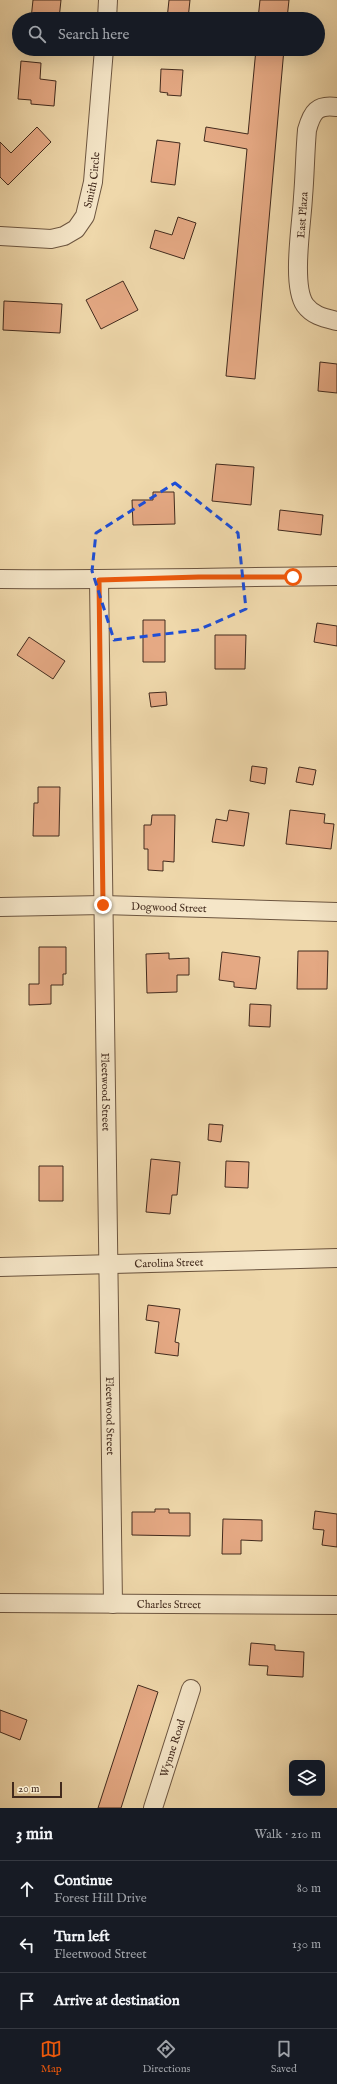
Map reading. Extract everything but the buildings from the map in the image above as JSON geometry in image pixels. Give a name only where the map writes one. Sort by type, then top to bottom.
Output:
[{"type":"street","points":[[107,12],[108,0]]},
{"type":"street","name":"Smith Circle","points":[[0,236],[46,239],[64,236],[76,229],[85,216],[93,182],[103,56]]},
{"type":"street","name":"East Plaza","points":[[337,107],[327,106],[315,112],[311,118],[307,130],[299,271],[301,298],[305,306],[321,318],[337,321]]},
{"type":"street","points":[[0,579],[99,580],[199,577],[337,576]]},
{"type":"street","name":"Fleetwood Street","points":[[99,580],[113,1604]]},
{"type":"street","name":"Dogwood Street","points":[[0,907],[103,905],[337,912]]},
{"type":"street","name":"Carolina Street","points":[[0,1267],[337,1258]]},
{"type":"street","name":"Charles Street","points":[[0,1603],[337,1605]]},
{"type":"street","name":"Wynne Road","points":[[153,1808],[191,1689]]},
{"type":"highlighted area","points":[[175,483],[238,533],[246,609],[198,630],[114,640],[92,571],[96,533]]},
{"type":"route","points":[[103,905],[99,580],[199,577],[293,577]]}]
